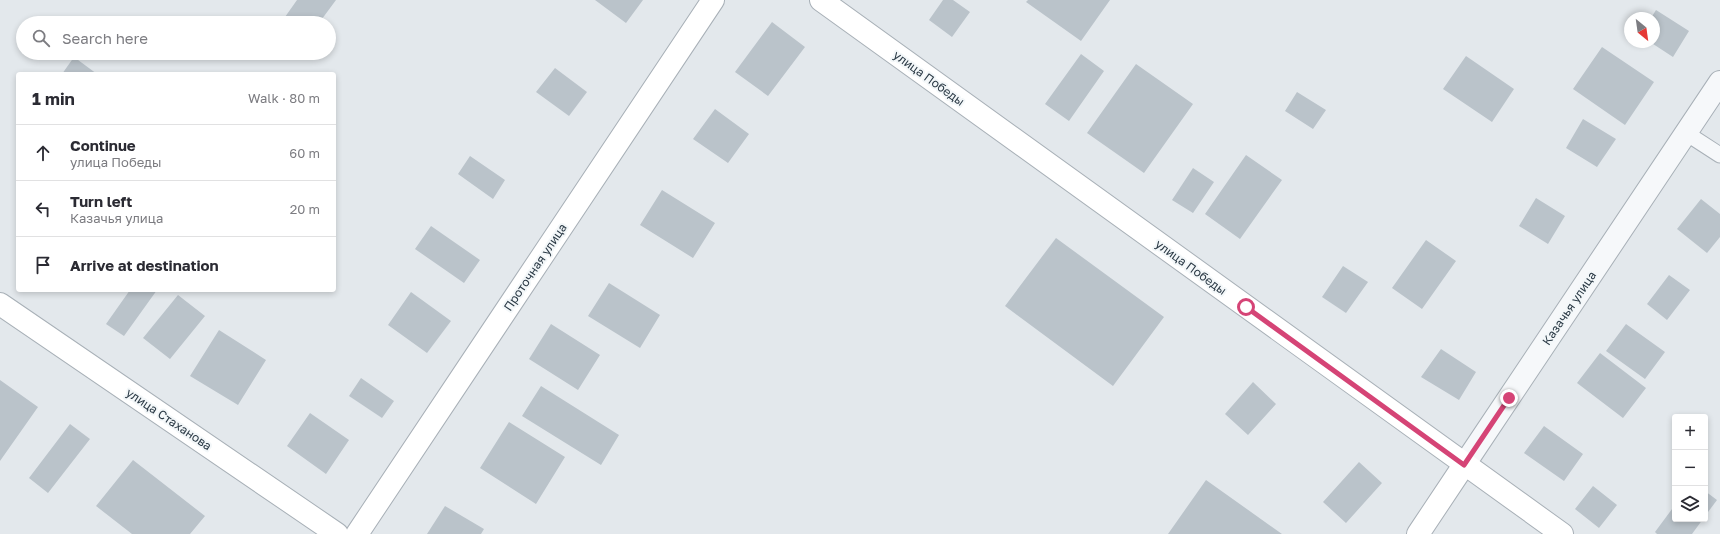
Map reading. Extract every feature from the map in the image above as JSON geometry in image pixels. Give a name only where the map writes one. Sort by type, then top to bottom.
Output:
[{"type":"street","name":"Проточная улица","points":[[357,534],[713,0]]},
{"type":"street","name":"улица Победы","points":[[821,0],[1464,465],[1562,534]]},
{"type":"street","name":"Казачья улица","points":[[1418,534],[1720,82]]},
{"type":"street","name":"улица Стаханова","points":[[0,304],[337,534]]},
{"type":"lane","points":[[1686,133],[1720,155]]},
{"type":"building","points":[[297,0],[336,0],[324,16],[286,16]]},
{"type":"building","points":[[595,0],[643,0],[626,23]]},
{"type":"building","points":[[943,0],[953,0],[970,12],[952,37],[929,20]]},
{"type":"building","points":[[1028,0],[1110,0],[1081,41],[1026,2]]},
{"type":"building","points":[[1660,13],[1689,31],[1673,57],[1659,48]]},
{"type":"building","points":[[772,22],[805,47],[768,96],[735,72]]},
{"type":"building","points":[[1602,47],[1654,82],[1625,125],[1573,89]]},
{"type":"building","points":[[1081,54],[1104,71],[1069,121],[1045,104]]},
{"type":"building","points":[[1466,56],[1514,89],[1492,122],[1443,89]]},
{"type":"building","points":[[72,60],[78,60],[94,72],[63,72]]},
{"type":"building","points":[[1136,64],[1193,104],[1144,173],[1087,133]]},
{"type":"building","points":[[555,68],[587,92],[569,116],[536,92]]},
{"type":"building","points":[[1297,92],[1326,110],[1313,129],[1285,111]]},
{"type":"building","points":[[715,109],[749,134],[728,163],[693,139]]},
{"type":"building","points":[[1583,119],[1616,139],[1597,167],[1566,148]]},
{"type":"building","points":[[1246,155],[1282,180],[1240,239],[1205,214]]},
{"type":"building","points":[[470,156],[505,180],[493,199],[458,174]]},
{"type":"building","points":[[1193,168],[1214,182],[1193,213],[1172,200]]},
{"type":"building","points":[[662,190],[715,223],[693,258],[640,225]]},
{"type":"building","points":[[1536,198],[1565,216],[1548,244],[1519,226]]},
{"type":"building","points":[[1701,199],[1720,214],[1720,237],[1707,253],[1677,229]]},
{"type":"building","points":[[431,226],[480,260],[464,283],[415,249]]},
{"type":"building","points":[[1056,238],[1164,317],[1113,386],[1005,306]]},
{"type":"building","points":[[1426,240],[1456,261],[1422,309],[1392,288]]},
{"type":"building","points":[[1343,266],[1368,282],[1346,313],[1322,297]]},
{"type":"building","points":[[1669,275],[1690,290],[1667,320],[1647,304]]},
{"type":"building","points":[[609,283],[660,315],[640,348],[588,316]]},
{"type":"building","points":[[129,292],[156,292],[124,336],[106,324]]},
{"type":"building","points":[[411,292],[451,321],[427,353],[388,325]]},
{"type":"building","points":[[178,295],[205,316],[170,359],[143,338]]},
{"type":"building","points":[[551,324],[600,355],[578,390],[529,359]]},
{"type":"building","points":[[1626,324],[1665,352],[1645,379],[1606,351]]},
{"type":"building","points":[[219,330],[266,360],[238,405],[190,376]]},
{"type":"building","points":[[1441,349],[1476,372],[1459,400],[1421,377]]},
{"type":"building","points":[[1600,353],[1646,388],[1623,418],[1577,383]]},
{"type":"building","points":[[361,378],[394,401],[382,418],[349,396]]},
{"type":"building","points":[[0,380],[38,407],[0,461]]},
{"type":"building","points":[[1253,382],[1276,404],[1248,435],[1225,414]]},
{"type":"building","points":[[541,386],[619,435],[601,465],[522,416]]},
{"type":"building","points":[[310,413],[349,440],[326,474],[287,446]]},
{"type":"building","points":[[509,422],[565,457],[536,504],[480,468]]},
{"type":"building","points":[[70,424],[90,439],[48,493],[29,478]]},
{"type":"building","points":[[1544,426],[1583,454],[1564,481],[1524,453]]},
{"type":"building","points":[[133,460],[205,516],[190,534],[132,534],[96,506]]},
{"type":"building","points":[[1359,462],[1382,483],[1346,523],[1323,502]]},
{"type":"building","points":[[1206,480],[1282,534],[1168,534]]},
{"type":"building","points":[[1593,486],[1617,505],[1599,528],[1575,509]]},
{"type":"building","points":[[1708,493],[1717,500],[1708,512]]},
{"type":"building","points":[[445,506],[484,529],[481,534],[427,534]]},
{"type":"building","points":[[1672,509],[1672,522],[1701,522],[1692,534],[1657,534],[1655,532]]},
{"type":"route","points":[[1246,307],[1464,465],[1509,398]]}]
